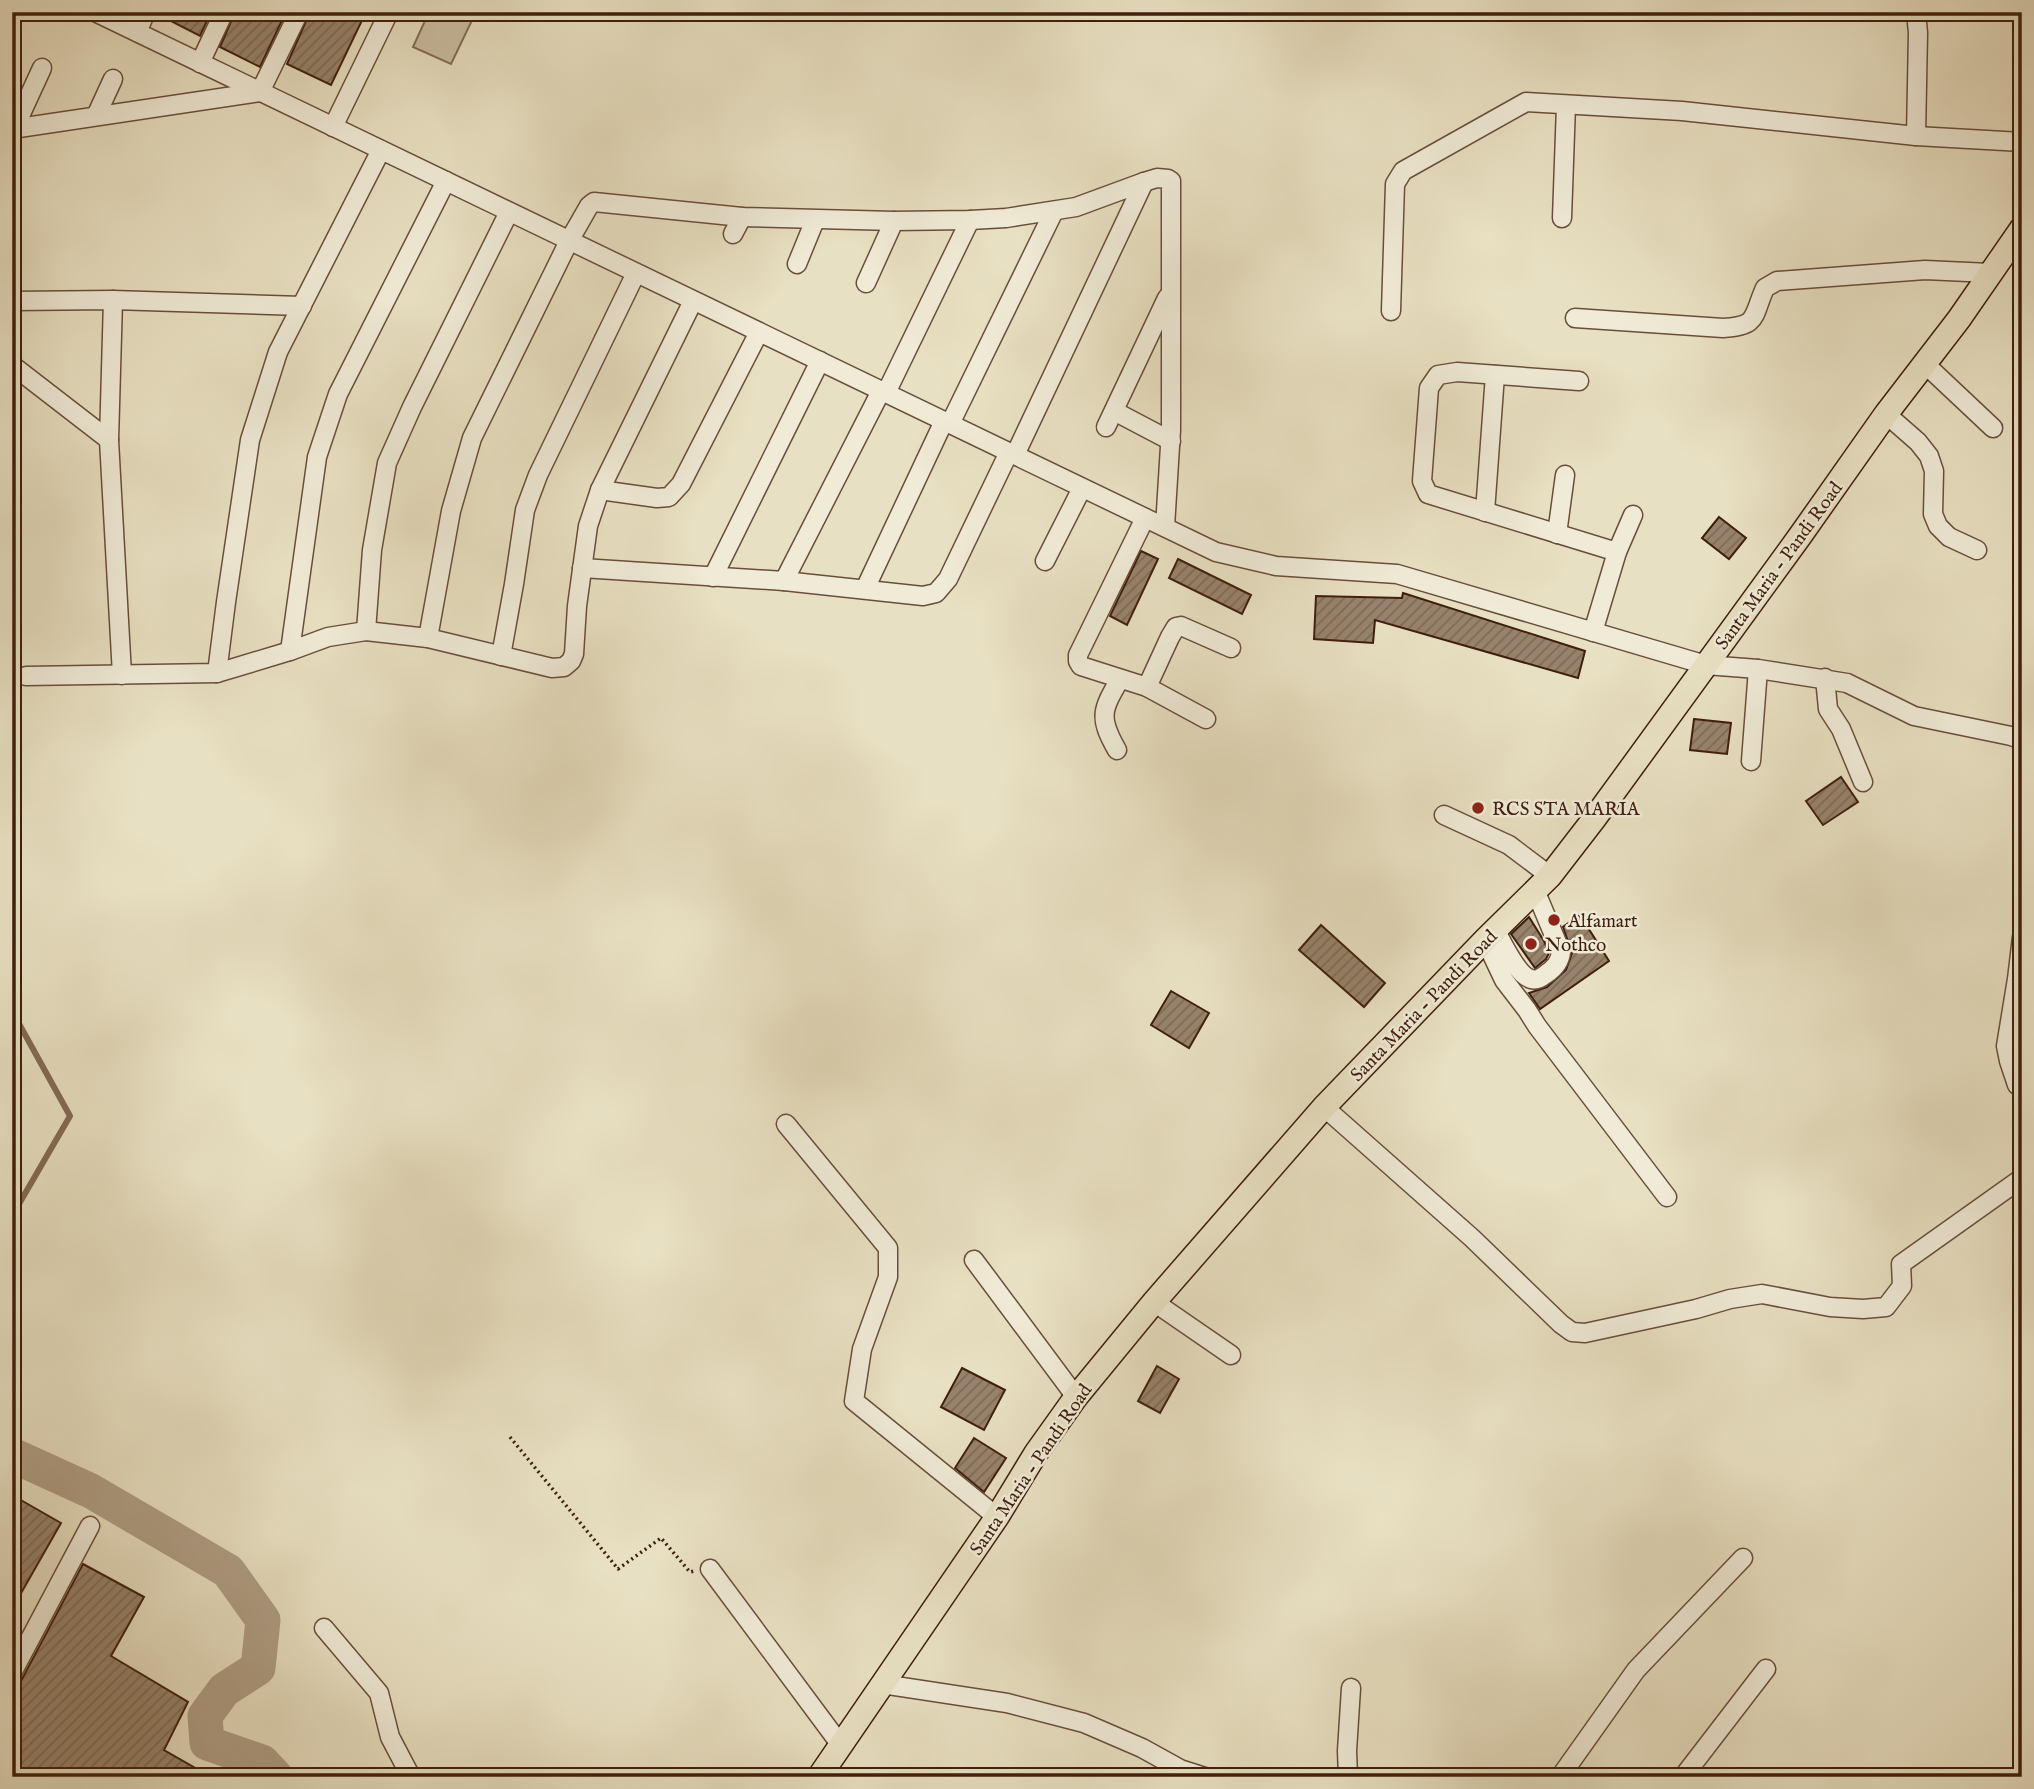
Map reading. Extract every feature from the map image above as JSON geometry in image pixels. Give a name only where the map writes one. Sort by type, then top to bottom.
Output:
[{"type":"main road","name":"Santa Maria - Pandi Road","points":[[820,1777],[1076,1397],[1154,1302],[1324,1107],[1490,934],[1543,883],[1594,819],[1886,414],[1959,319],[2022,228]]},
{"type":"street","points":[[95,12],[1216,552],[1276,566],[1397,574],[1706,665],[1758,669],[1847,683],[1914,716],[2022,740]]},
{"type":"street","points":[[137,32],[146,12]]},
{"type":"street","points":[[200,63],[224,12]]},
{"type":"street","points":[[260,92],[299,12]]},
{"type":"street","points":[[333,127],[389,12]]},
{"type":"street","points":[[1916,12],[1916,136]]},
{"type":"street","points":[[13,129],[42,68]]},
{"type":"street","points":[[96,116],[113,79]]},
{"type":"street","points":[[13,129],[260,92]]},
{"type":"street","points":[[1391,311],[1395,184],[1403,171],[1526,102],[1682,111],[1916,136],[2022,142]]},
{"type":"street","points":[[1562,218],[1566,105]]},
{"type":"street","points":[[217,673],[250,440],[278,352],[381,150]]},
{"type":"street","points":[[428,638],[451,511],[472,438],[569,241],[594,202],[742,217],[970,220],[1006,218],[1076,207],[1144,182],[1164,178],[1171,181],[1171,441],[1165,527]]},
{"type":"street","points":[[290,652],[317,457],[338,394],[446,181]]},
{"type":"street","points":[[582,568],[784,582],[923,596],[936,593],[948,579],[1012,454],[1144,182]]},
{"type":"street","points":[[865,589],[1054,211]]},
{"type":"street","points":[[366,631],[372,550],[387,463],[509,212]]},
{"type":"street","points":[[733,234],[742,217]]},
{"type":"street","points":[[797,264],[815,220]]},
{"type":"street","points":[[784,582],[970,220]]},
{"type":"street","points":[[866,283],[894,221]]},
{"type":"street","points":[[1575,318],[1743,327],[1754,318],[1765,288],[1777,281],[1925,270],[1990,273]]},
{"type":"street","points":[[501,656],[525,510],[538,475],[636,273]]},
{"type":"street","points":[[1106,427],[1170,292]]},
{"type":"street","points":[[12,301],[113,300],[302,306]]},
{"type":"street","points":[[113,300],[109,440],[122,675]]},
{"type":"street","points":[[26,676],[217,673],[290,652],[328,637],[366,631],[428,638],[552,668],[564,667],[574,653],[588,526],[600,490],[694,301]]},
{"type":"street","points":[[600,490],[657,498],[669,497],[681,484],[759,332]]},
{"type":"street","points":[[713,577],[820,361]]},
{"type":"street","points":[[12,365],[109,440]]},
{"type":"street","points":[[1924,365],[1993,428]]},
{"type":"street","points":[[1579,381],[1457,372],[1438,375],[1429,387],[1422,481],[1428,494],[1617,552]]},
{"type":"street","points":[[1485,512],[1495,375]]},
{"type":"street","points":[[1114,411],[1171,441]]},
{"type":"street","points":[[1886,414],[1918,442],[1929,456],[1934,471],[1933,514],[1938,526],[1949,537],[1978,550]]},
{"type":"street","points":[[1557,534],[1564,475]]},
{"type":"street","points":[[1045,561],[1082,488]]},
{"type":"street","points":[[1593,632],[1617,552],[1633,515]]},
{"type":"street","points":[[1145,518],[1077,657],[1081,666],[1147,687],[1206,719]]},
{"type":"street","points":[[1147,687],[1176,627],[1181,626],[1231,648]]},
{"type":"street","points":[[1751,761],[1758,669]]},
{"type":"street","points":[[1825,678],[1828,709],[1841,729],[1863,782]]},
{"type":"street","points":[[1117,750],[1108,734],[1104,716],[1107,702],[1120,679]]},
{"type":"street","points":[[1444,815],[1509,845],[1543,883],[1543,905],[1561,952],[1560,960],[1553,970],[1540,979],[1531,979],[1521,973],[1490,934]]},
{"type":"street","points":[[1490,934],[1504,980],[1667,1196]]},
{"type":"street","points":[[2017,1085],[2008,1061],[2006,1046],[2022,937]]},
{"type":"street","points":[[1324,1107],[1472,1238],[1572,1332],[1585,1333],[1762,1294],[1830,1307],[1886,1307],[1902,1286],[1901,1264],[2022,1178]]},
{"type":"street","points":[[786,1124],[888,1248],[888,1277],[862,1349],[854,1401],[997,1517]]},
{"type":"street","points":[[974,1260],[1076,1397]]},
{"type":"street","points":[[1154,1302],[1231,1355]]},
{"type":"street","points":[[12,1673],[90,1526]]},
{"type":"street","points":[[1560,1777],[1636,1670],[1743,1558]]},
{"type":"street","points":[[710,1569],[840,1744]]},
{"type":"street","points":[[324,1628],[379,1693],[390,1737],[411,1777]]},
{"type":"street","points":[[1684,1777],[1766,1669]]},
{"type":"street","points":[[883,1685],[1007,1703],[1084,1723],[1142,1748],[1179,1773],[1205,1777]]},
{"type":"street","points":[[1348,1777],[1351,1688]]},
{"type":"path","points":[[510,1437],[618,1569],[661,1538],[690,1572],[710,1569]]},
{"type":"shaded area","points":[[429,12],[476,12],[451,64],[413,47]]},
{"type":"building","points":[[157,12],[211,12],[200,36]]},
{"type":"building","points":[[235,12],[286,12],[260,67],[220,47]]},
{"type":"building","points":[[310,12],[366,12],[331,85],[287,64]]},
{"type":"building","points":[[1719,517],[1746,538],[1729,559],[1702,538]]},
{"type":"building","points":[[1141,551],[1158,559],[1127,625],[1110,616]]},
{"type":"building","points":[[1178,559],[1251,595],[1242,614],[1169,578]]},
{"type":"building","points":[[1403,593],[1585,651],[1578,678],[1375,620],[1373,643],[1314,639],[1316,596],[1402,598]]},
{"type":"building","points":[[1694,719],[1731,723],[1727,754],[1690,750]]},
{"type":"building","points":[[1841,777],[1858,802],[1823,825],[1806,801]]},
{"type":"building","points":[[1580,915],[1609,961],[1540,1009],[1529,993],[1547,987],[1566,970],[1572,953],[1563,927]]},
{"type":"building","name":"Nothco","points":[[1529,917],[1549,953],[1535,968],[1511,934]]},
{"type":"building","points":[[1321,925],[1385,983],[1364,1007],[1299,950]]},
{"type":"building","points":[[1171,991],[1209,1013],[1189,1048],[1151,1025]]},
{"type":"building","points":[[1157,1366],[1179,1379],[1160,1413],[1138,1401]]},
{"type":"building","points":[[962,1368],[1005,1390],[984,1430],[941,1407]]},
{"type":"building","points":[[974,1438],[1006,1458],[984,1492],[955,1468]]},
{"type":"building","points":[[12,1495],[61,1523],[12,1609]]},
{"type":"building","points":[[83,1564],[144,1597],[111,1656],[188,1702],[164,1750],[211,1777],[12,1777],[12,1698]]},
{"type":"waterway","points":[[12,1011],[70,1116],[12,1216]]},
{"type":"waterway","points":[[12,1455],[91,1491],[228,1571],[263,1620],[258,1668],[224,1690],[205,1716],[207,1743],[262,1762],[276,1777]]},
{"type":"place","name":"RCS STA MARIA","points":[[1478,808]]},
{"type":"place","name":"Alfamart","points":[[1554,920]]},
{"type":"place","name":"Nothco","points":[[1531,944]]}]
